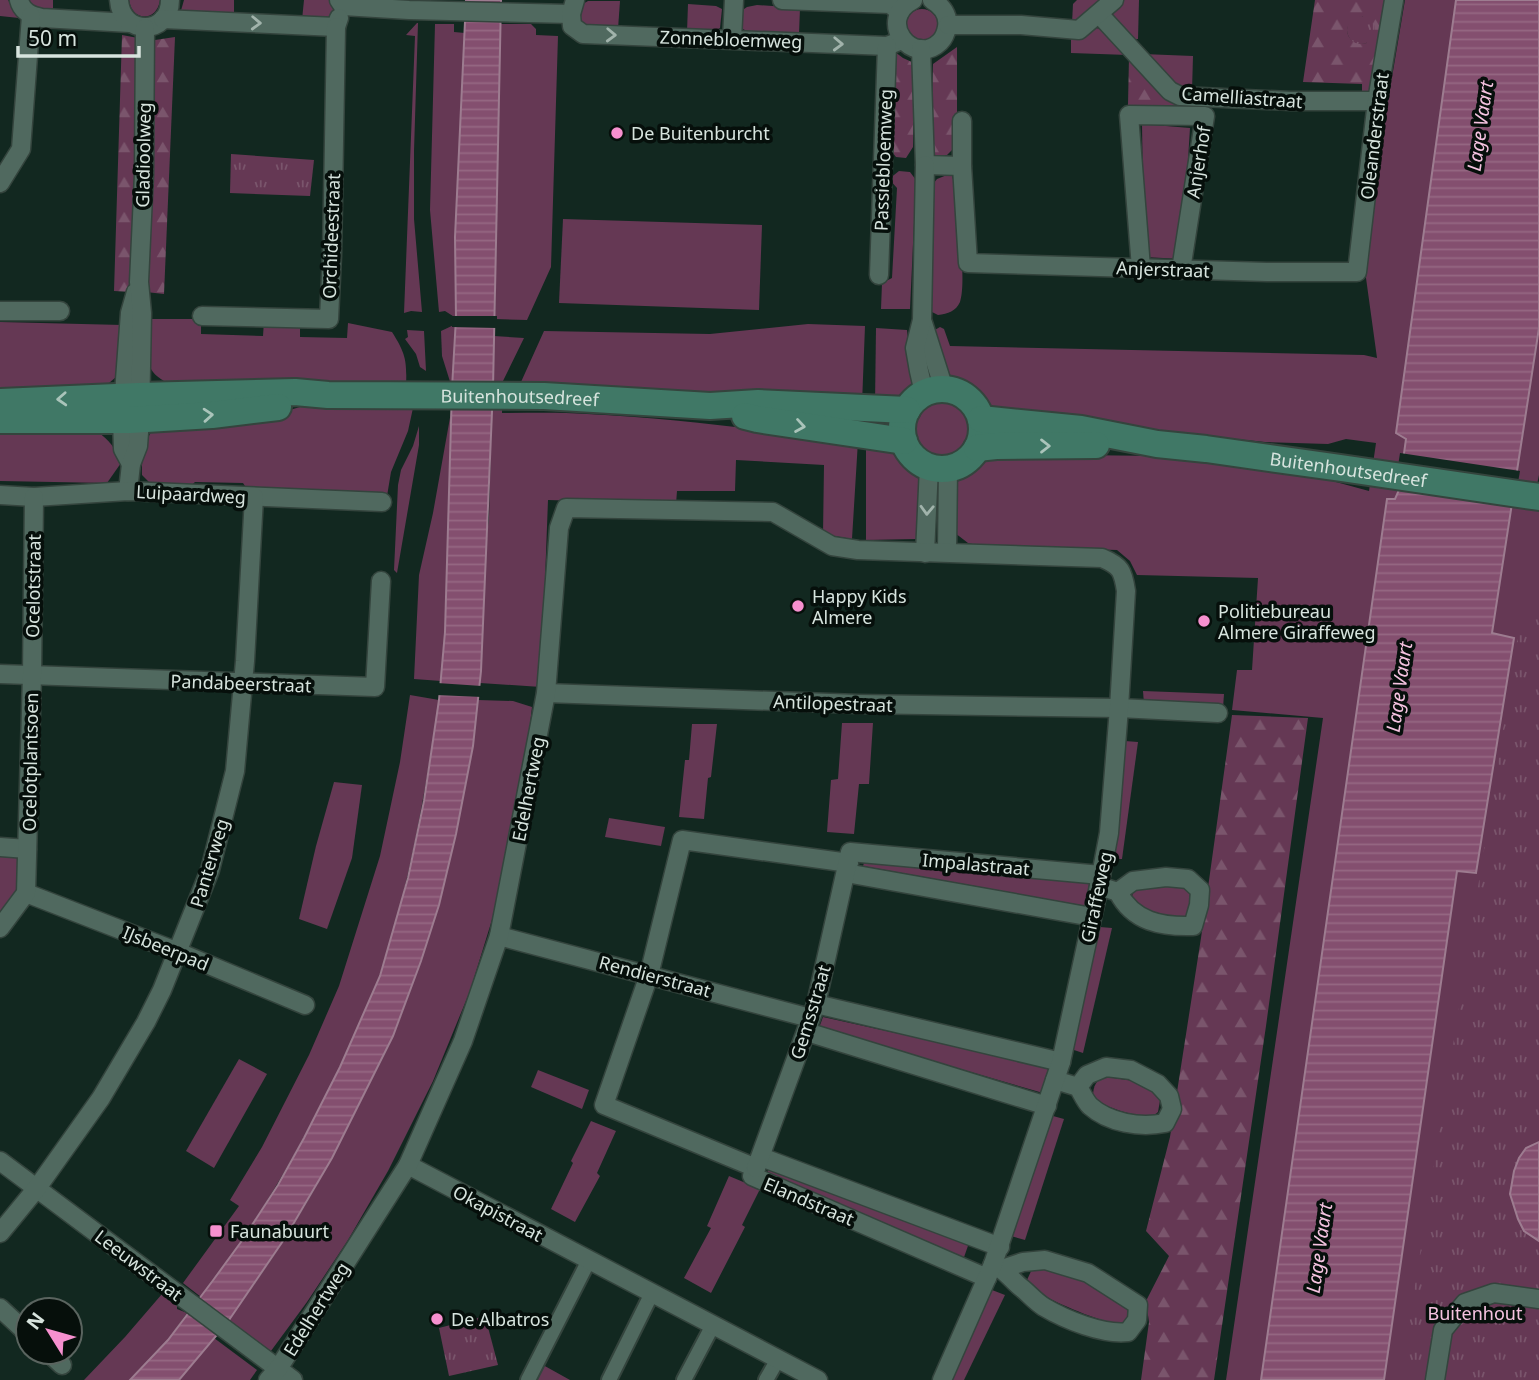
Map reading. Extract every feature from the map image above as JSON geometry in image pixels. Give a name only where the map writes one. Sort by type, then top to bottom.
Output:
[{"type":"main road","name":"Buitenhoutsedreef","points":[[0,420],[295,392],[328,395],[544,396],[710,406],[925,398]]},
{"type":"main road","points":[[960,393],[973,404],[981,419],[982,434],[977,448],[970,458],[959,465],[938,468],[918,461],[904,441],[902,426],[925,398],[960,393]]},
{"type":"main road","name":"Buitenhoutsedreef","points":[[0,402],[131,408]]},
{"type":"main road","name":"Buitenhoutsedreef","points":[[710,406],[757,419],[904,441]]},
{"type":"main road","name":"Buitenhoutsedreef","points":[[981,419],[1080,429],[1157,444],[1539,497]]},
{"type":"main road","name":"Buitenhoutsedreef","points":[[977,448],[1157,444]]},
{"type":"street","points":[[19,0],[21,7],[31,16],[137,25],[158,24],[168,12],[170,0]]},
{"type":"street","points":[[119,0],[120,10],[137,25]]},
{"type":"street","points":[[732,39],[734,0]]},
{"type":"street","points":[[782,0],[906,6]]},
{"type":"street","points":[[895,43],[920,49],[929,48],[942,40],[948,25],[944,10],[932,0]]},
{"type":"street","points":[[948,25],[1021,25],[1079,30],[1114,0]]},
{"type":"street","name":"Oleanderstraat","points":[[1357,272],[1377,101],[1394,0]]},
{"type":"street","name":"Zonnebloemweg","points":[[336,27],[341,3],[507,13],[573,7],[572,26],[583,34],[895,43]]},
{"type":"street","name":"Passiebloemweg","points":[[878,275],[897,19],[906,6]]},
{"type":"street","name":"Camelliastraat","points":[[1099,14],[1170,91],[1180,96],[1290,101],[1377,101]]},
{"type":"street","points":[[0,183],[21,149],[31,16]]},
{"type":"street","points":[[163,19],[336,27]]},
{"type":"street","name":"Gladioolweg","points":[[128,491],[131,464],[123,449],[131,408],[142,313],[139,282],[144,174],[137,25]]},
{"type":"street","name":"Orchideestraat","points":[[202,316],[329,319],[336,27]]},
{"type":"street","name":"Passiebloemweg","points":[[920,49],[925,165],[922,320],[925,398]]},
{"type":"street","name":"Anjerhof","points":[[1141,268],[1129,115],[1205,116],[1181,270]]},
{"type":"street","points":[[925,165],[962,166],[962,121]]},
{"type":"street","name":"Anjerstraat","points":[[962,166],[968,263],[1357,272]]},
{"type":"street","points":[[0,311],[60,311]]},
{"type":"street","points":[[938,468],[947,552]]},
{"type":"street","points":[[925,553],[938,468]]},
{"type":"street","name":"Luipaardweg","points":[[0,495],[128,491],[382,502]]},
{"type":"street","name":"Ocelotstraat","points":[[32,675],[34,496]]},
{"type":"street","name":"Panterweg","points":[[0,1233],[37,1188],[101,1098],[146,1022],[178,952],[210,870],[235,771],[254,497]]},
{"type":"street","name":"Edelhertweg","points":[[273,1374],[408,1166],[463,1041],[499,936],[546,694],[559,528],[566,508],[773,512],[832,546],[858,550],[947,552]]},
{"type":"street","name":"Giraffeweg","points":[[942,1380],[996,1265],[1060,1062],[1109,834],[1126,591],[1123,574],[1116,564],[1102,558],[947,552]]},
{"type":"street","name":"Pandabeerstraat","points":[[0,674],[375,687],[381,581]]},
{"type":"street","name":"Ocelotplantsoen","points":[[26,892],[32,675]]},
{"type":"street","name":"Antilopestraat","points":[[546,694],[858,704],[1119,708],[1218,713]]},
{"type":"street","name":"Impalastraat","points":[[649,975],[682,840],[849,863],[1100,881],[1118,892]]},
{"type":"street","name":"Ocelotplantsoen","points":[[0,847],[27,849]]},
{"type":"street","name":"Impalastraat","points":[[849,863],[1092,917]]},
{"type":"street","name":"Gemsstraat","points":[[758,1163],[811,1018],[849,863]]},
{"type":"street","points":[[0,928],[26,892]]},
{"type":"street","name":"IJsbeerpad","points":[[26,892],[305,1005]]},
{"type":"street","name":"Rendierstraat","points":[[499,936],[811,1018],[1060,1062]]},
{"type":"street","name":"Elandstraat","points":[[649,975],[604,1105],[758,1163],[996,1265]]},
{"type":"street","name":"Rendierstraat","points":[[811,1018],[1047,1107]]},
{"type":"street","points":[[1055,1080],[1078,1087],[1088,1105],[1106,1116],[1125,1122],[1149,1126],[1164,1124],[1172,1109],[1169,1096],[1158,1084],[1131,1070],[1106,1067],[1087,1075],[1078,1087]]},
{"type":"street","name":"Leeuwstraat","points":[[0,1161],[230,1333],[273,1374],[293,1380]]},
{"type":"street","name":"Elandstraat","points":[[758,1163],[752,1176],[996,1265]]},
{"type":"street","name":"Okapistraat","points":[[408,1166],[818,1380]]},
{"type":"street","points":[[1045,1260],[1088,1273],[1139,1305],[1137,1320],[1128,1332],[1117,1333],[1080,1324],[1043,1307],[996,1265],[1045,1260]]},
{"type":"street","points":[[529,1379],[589,1261]]},
{"type":"street","points":[[609,1380],[652,1293]]},
{"type":"street","points":[[1436,1380],[1443,1330],[1465,1303],[1494,1293],[1539,1299]]},
{"type":"street","points":[[0,1308],[14,1321]]},
{"type":"street","points":[[684,1380],[713,1325]]},
{"type":"street","points":[[766,1380],[778,1359]]},
{"type":"green space","points":[[0,0],[8,0],[19,18],[0,16]]},
{"type":"green space","points":[[30,0],[53,0],[53,12],[41,12],[30,5]]},
{"type":"green space","points":[[129,0],[160,0],[154,12],[144,16],[135,12]]},
{"type":"green space","points":[[184,0],[234,0],[234,17],[180,14]]},
{"type":"green space","points":[[304,0],[331,0],[336,8],[327,21],[302,20]]},
{"type":"green space","points":[[1077,0],[1103,0],[1079,21],[1072,23],[1073,4]]},
{"type":"green space","points":[[1120,0],[1139,0],[1138,39],[1128,39],[1112,17]]},
{"type":"green space","points":[[1315,0],[1390,0],[1377,89],[1362,96],[1362,84],[1303,82]],"holes":[[[1363,16],[1367,43],[1359,43],[1349,37],[1348,27],[1355,18]]]},
{"type":"green space","points":[[1405,0],[1456,0],[1396,432],[1406,439],[1399,490],[1395,500],[1387,500],[1261,1380],[1226,1380],[1323,718],[1232,710],[1237,670],[1252,670],[1258,578],[1137,575],[1130,561],[1117,550],[981,546],[968,543],[955,533],[953,482],[966,474],[985,454],[1159,456],[1328,474],[1336,482],[1369,491],[1376,443],[1346,439],[1328,444],[1265,442],[998,414],[974,390],[961,381],[944,376],[933,331],[940,327],[944,329],[950,346],[1364,355],[1377,358],[1366,278],[1368,251],[1387,107]]},
{"type":"green space","points":[[588,1],[620,1],[618,29],[580,25],[581,5]]},
{"type":"green space","points":[[688,4],[722,9],[720,28],[714,31],[687,32]]},
{"type":"green space","points":[[757,5],[800,8],[799,34],[766,34],[741,28],[738,13]]},
{"type":"green space","points":[[922,9],[933,14],[938,25],[933,36],[922,41],[911,36],[906,25],[911,14]]},
{"type":"green space","points":[[1361,16],[1371,20],[1375,30],[1371,40],[1361,44],[1351,40],[1347,30],[1351,20]]},
{"type":"green space","points":[[417,23],[414,219],[422,312],[404,313],[415,36],[406,35]]},
{"type":"green space","points":[[435,24],[454,24],[454,32],[465,33],[455,237],[456,318],[445,311],[439,312],[430,210]]},
{"type":"green space","points":[[500,24],[531,24],[536,29],[536,35],[558,36],[551,267],[527,320],[495,319]]},
{"type":"green space","points":[[1096,28],[1101,29],[1128,55],[1071,53],[1071,36]]},
{"type":"green space","points":[[122,35],[138,38],[132,292],[114,291]]},
{"type":"green space","points":[[175,37],[164,294],[146,292],[155,40]]},
{"type":"green space","points":[[957,47],[957,145],[947,155],[936,156],[931,142],[933,64]]},
{"type":"green space","points":[[895,52],[914,63],[913,147],[906,158],[896,157],[889,148]]},
{"type":"green space","points":[[1143,54],[1193,56],[1192,91],[1179,90]]},
{"type":"green space","points":[[1129,57],[1190,102],[1190,107],[1128,105]]},
{"type":"green space","points":[[1142,124],[1190,128],[1182,259],[1144,257]]},
{"type":"green space","points":[[231,154],[314,160],[310,196],[230,193]]},
{"type":"green space","points":[[899,171],[910,172],[916,180],[910,309],[881,309],[882,283],[892,278],[897,188],[889,179]]},
{"type":"green space","points":[[1158,172],[1175,173],[1173,195],[1158,195]]},
{"type":"green space","points":[[947,175],[952,176],[955,187],[962,292],[956,308],[938,315],[932,312],[933,184]]},
{"type":"green space","points":[[563,219],[762,225],[759,310],[559,303]]},
{"type":"green space","points":[[148,319],[201,319],[201,334],[263,336],[264,321],[300,322],[300,337],[347,338],[348,323],[392,332],[405,358],[406,387],[173,386],[155,374],[149,364]]},
{"type":"green space","points":[[0,322],[123,325],[121,362],[116,377],[102,389],[0,395]]},
{"type":"green space","points":[[456,324],[452,388],[442,356],[441,331]]},
{"type":"green space","points":[[808,324],[865,326],[862,404],[520,388],[544,331],[710,334]]},
{"type":"green space","points":[[876,328],[907,330],[912,383],[905,399],[875,404]]},
{"type":"green space","name":"Buitenhout","points":[[1539,328],[1539,475],[1532,509],[1539,510],[1539,1142],[1424,1380],[1384,1380],[1457,871],[1476,873],[1514,638],[1492,634]]},
{"type":"green space","points":[[407,330],[424,331],[426,371],[420,367],[416,354],[405,339],[408,337]]},
{"type":"green space","points":[[494,336],[524,338],[502,383],[502,413],[621,416],[858,441],[852,539],[823,534],[824,465],[736,460],[735,491],[677,491],[676,504],[548,500],[541,687],[480,683],[489,517]]},
{"type":"green space","points":[[934,399],[946,399],[965,412],[970,429],[968,441],[957,454],[946,459],[934,459],[915,446],[910,435],[910,423],[923,404]]},
{"type":"green space","points":[[393,403],[413,408],[408,431],[391,472],[387,496],[249,492],[243,483],[195,482],[187,489],[155,488],[142,475],[144,449],[155,426],[269,416],[300,407]]},
{"type":"green space","points":[[451,412],[445,632],[441,681],[414,679],[419,575]]},
{"type":"green space","points":[[419,426],[419,445],[397,573],[394,570],[398,485],[401,470]]},
{"type":"green space","points":[[0,430],[96,431],[111,445],[121,463],[107,483],[0,481]]},
{"type":"green space","points":[[866,443],[893,451],[906,467],[922,476],[919,537],[916,539],[866,540]]},
{"type":"green space","name":"Buitenhout","points":[[1539,597],[1539,1380],[1400,1380],[1521,616]]},
{"type":"green space","points":[[1143,691],[1224,694],[1223,708],[1144,704]]},
{"type":"green space","points":[[410,695],[439,700],[408,873],[391,940],[375,988],[338,1072],[287,1168],[255,1221],[201,1297],[183,1283],[239,1206],[230,1200],[262,1147],[309,1055],[339,986],[380,856],[400,762]]},
{"type":"green space","points":[[478,700],[513,701],[532,707],[527,751],[495,910],[470,991],[433,1081],[388,1171],[348,1240],[268,1355],[227,1323],[279,1248],[314,1190],[394,1034],[423,953],[447,870],[465,786]]},
{"type":"green space","points":[[1232,715],[1308,718],[1214,1380],[1141,1380],[1149,1322],[1146,1301],[1169,1256],[1146,1231],[1170,1137]]},
{"type":"green space","points":[[842,723],[873,723],[869,784],[859,784],[854,834],[827,832],[831,780],[838,779]]},
{"type":"green space","points":[[692,724],[717,724],[704,819],[679,817]]},
{"type":"green space","points":[[1125,741],[1138,742],[1122,859],[1110,859]]},
{"type":"green space","points":[[334,782],[362,785],[352,858],[327,929],[299,919]]},
{"type":"green space","points":[[609,818],[665,827],[661,846],[605,837]]},
{"type":"green space","points":[[0,852],[19,855],[20,891],[0,921]]},
{"type":"green space","points":[[864,863],[1090,882],[1086,906],[863,866]]},
{"type":"green space","points":[[1188,885],[1193,898],[1188,918],[1182,920],[1138,907],[1132,898],[1133,890],[1148,886]]},
{"type":"green space","points":[[1100,927],[1112,928],[1083,1053],[1071,1049]]},
{"type":"green space","points":[[823,1017],[1050,1067],[1043,1093],[819,1028]]},
{"type":"green space","points":[[239,1059],[267,1074],[214,1168],[186,1151]]},
{"type":"green space","points":[[538,1070],[589,1090],[582,1109],[531,1087]]},
{"type":"green space","points":[[1107,1077],[1134,1081],[1161,1095],[1158,1112],[1152,1117],[1137,1115],[1098,1101],[1093,1096],[1095,1086],[1100,1079]]},
{"type":"green space","points":[[1053,1116],[1064,1119],[1025,1240],[1011,1236]]},
{"type":"green space","points":[[591,1121],[616,1131],[597,1173],[600,1176],[575,1222],[551,1209]]},
{"type":"green space","points":[[770,1167],[969,1243],[963,1260],[766,1175]]},
{"type":"green space","points":[[729,1176],[760,1189],[742,1225],[745,1227],[711,1293],[684,1278],[711,1228],[707,1226]]},
{"type":"green space","points":[[1048,1267],[1110,1293],[1128,1305],[1127,1318],[1120,1323],[1105,1321],[1043,1295],[1027,1280],[1032,1269]]},
{"type":"green space","points":[[992,1290],[1005,1295],[964,1380],[950,1380]]},
{"type":"green space","points":[[162,1294],[177,1306],[177,1309],[187,1313],[168,1340],[130,1380],[84,1380],[125,1337]]},
{"type":"green space","points":[[485,1316],[498,1365],[449,1376],[439,1328]]},
{"type":"green space","points":[[214,1338],[257,1370],[250,1380],[179,1380]]},
{"type":"green space","points":[[543,1365],[570,1380],[534,1380]]},
{"type":"water","points":[[466,0],[501,0],[493,388],[481,671],[473,746],[439,905],[393,1036],[332,1158],[285,1238],[227,1323],[179,1380],[130,1380],[168,1340],[241,1242],[278,1185],[340,1067],[380,976],[408,878],[424,801],[439,700],[445,632],[456,318],[455,237]]},
{"type":"water","name":"Lage Vaart","points":[[1456,0],[1539,0],[1539,328],[1492,633],[1514,638],[1476,873],[1457,871],[1384,1380],[1261,1380],[1387,499],[1395,499],[1399,490],[1406,439],[1396,433]]},
{"type":"water","points":[[1539,1142],[1539,1241],[1524,1231],[1510,1194],[1519,1158],[1526,1148]]},
{"type":"pier","points":[[452,316],[497,316],[497,328],[452,327]]},
{"type":"pier","points":[[1400,453],[1520,471],[1514,505],[1398,466]]},
{"type":"pier","points":[[437,683],[482,686],[482,697],[436,695]]},
{"type":"place","name":"De Buitenburcht","points":[[617,133]]},
{"type":"place","name":"Happy Kids Almere","points":[[798,606]]},
{"type":"place","name":"Politiebureau Almere Giraffeweg","points":[[1204,621]]},
{"type":"place","name":"Faunabuurt","points":[[216,1231]]},
{"type":"place","name":"De Albatros","points":[[437,1319]]}]
